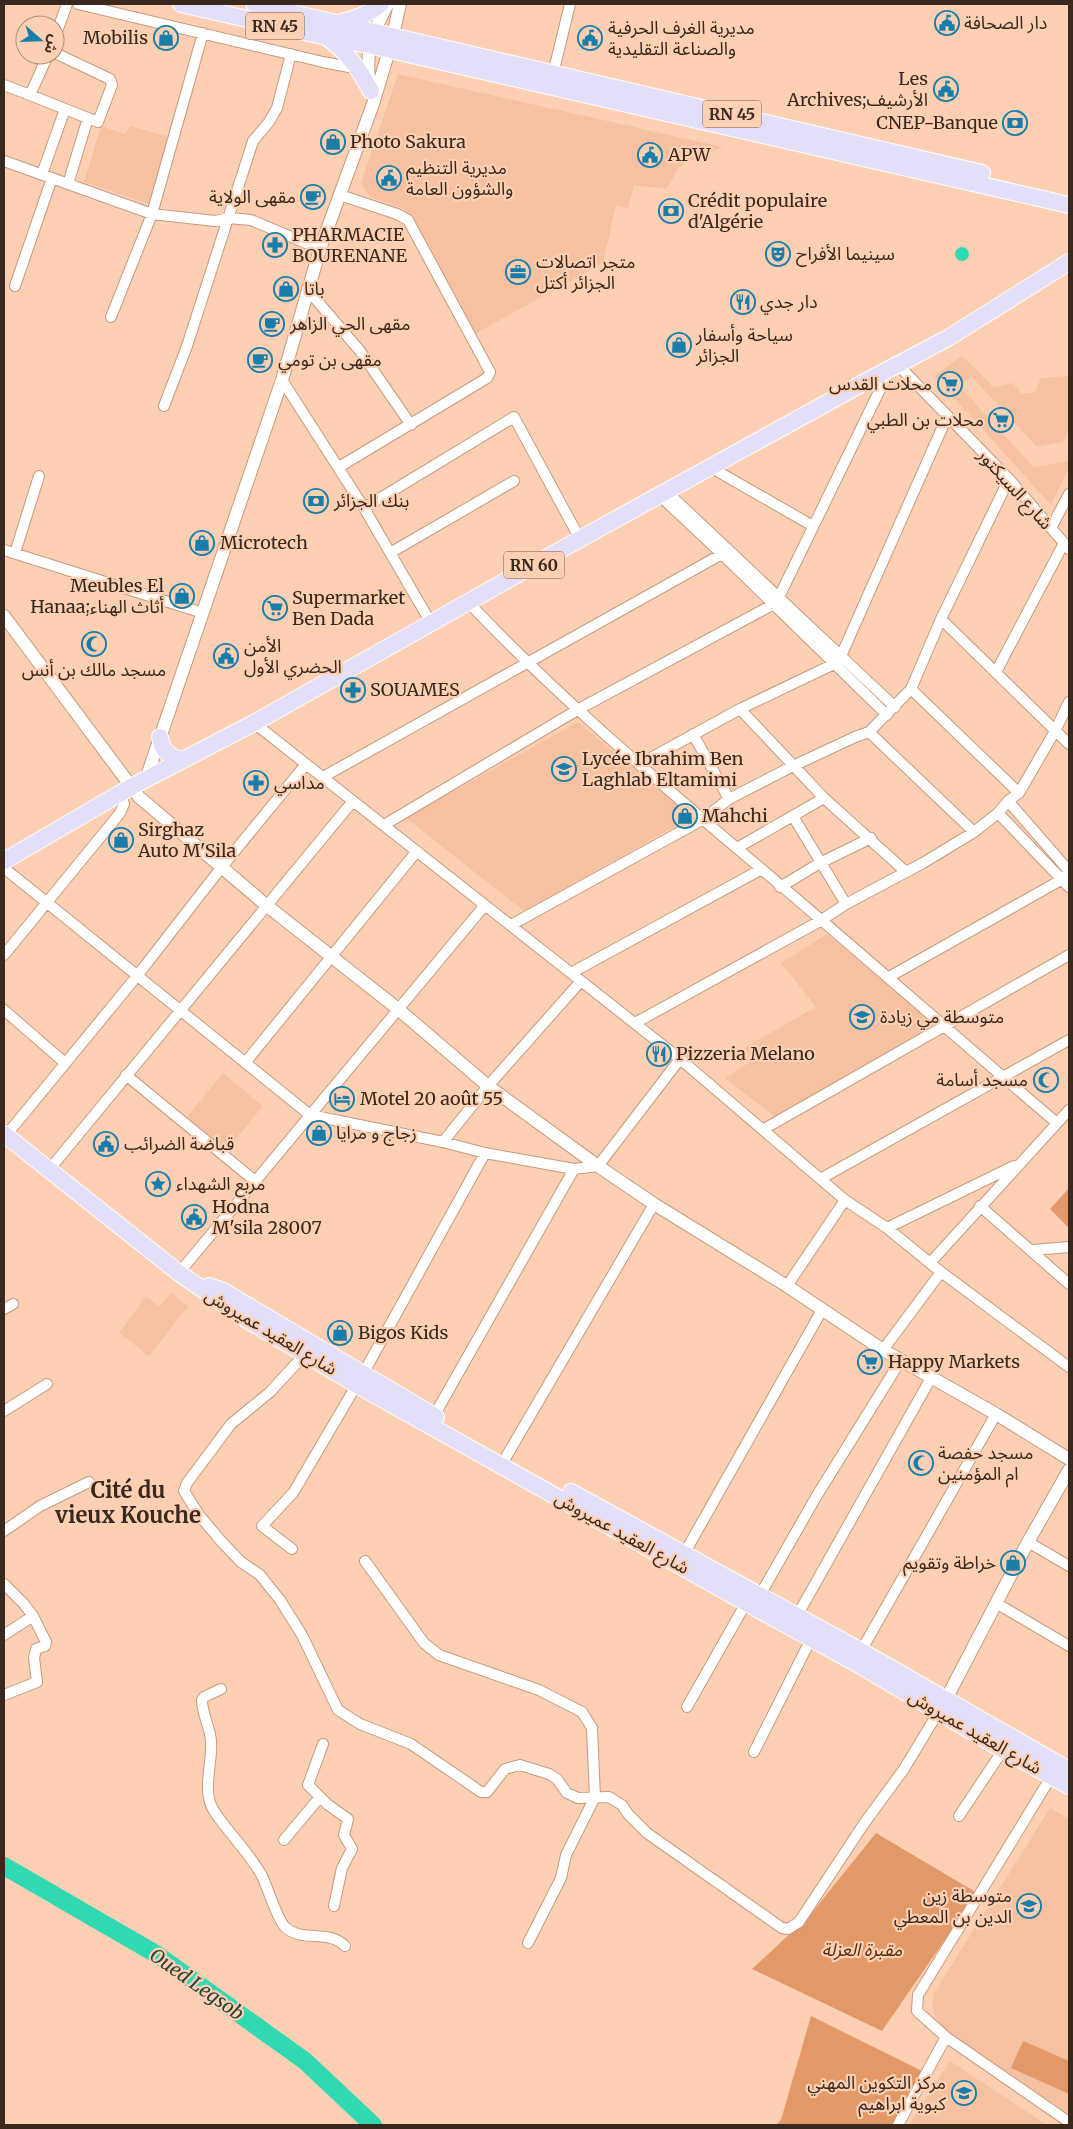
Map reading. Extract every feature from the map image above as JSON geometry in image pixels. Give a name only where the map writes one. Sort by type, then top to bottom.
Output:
[{"type":"main road","name":"RN 45","points":[[181,4],[327,38],[372,39],[391,43],[609,93],[1069,205]]},
{"type":"main road","name":"RN 45","points":[[254,4],[337,23],[372,39]]},
{"type":"main road","points":[[337,23],[373,11],[381,4]]},
{"type":"main road","points":[[327,38],[344,51],[354,62],[372,97]]},
{"type":"main road","name":"RN 45","points":[[391,43],[553,74],[609,93],[894,152],[1069,195]]},
{"type":"main road","points":[[1046,199],[1069,212]]},
{"type":"main road","name":"RN 60","points":[[4,861],[133,787],[254,723],[580,538],[948,338],[1067,265]]},
{"type":"main road","points":[[160,737],[165,752],[174,758],[183,760]]},
{"type":"main road","name":"شارع العقيد عميروش","points":[[5,1136],[179,1274],[240,1315],[306,1353],[434,1416],[684,1554],[811,1639],[943,1705],[1060,1771],[1069,1786]]},
{"type":"main road","name":"شارع العقيد عميروش","points":[[179,1274],[223,1291],[360,1379],[753,1599],[797,1616],[861,1651],[943,1705],[1003,1750],[1060,1771]]},
{"type":"street","points":[[78,4],[291,54],[349,66],[354,62]]},
{"type":"street","points":[[372,97],[367,68],[372,39],[388,4]]},
{"type":"street","points":[[4,955],[122,812],[124,804],[160,737],[282,380],[320,249],[391,43],[400,4]]},
{"type":"street","points":[[553,74],[570,4]]},
{"type":"street","points":[[111,317],[152,214],[203,33]]},
{"type":"street","points":[[164,406],[187,346],[253,141],[269,122],[277,108],[291,54]]},
{"type":"street","points":[[4,85],[98,122],[112,85],[110,79],[65,57]]},
{"type":"street","points":[[30,95],[44,65]]},
{"type":"street","points":[[42,174],[65,109]]},
{"type":"street","points":[[68,184],[88,118]]},
{"type":"street","points":[[4,161],[152,214],[215,221],[229,218],[251,220],[320,249]]},
{"type":"street","points":[[15,286],[52,178]]},
{"type":"street","points":[[339,466],[411,425],[487,378],[490,368],[408,220],[340,195]]},
{"type":"street","points":[[308,289],[360,351],[411,425]]},
{"type":"street","points":[[384,825],[579,709],[776,601],[894,366]]},
{"type":"street","name":"شارع السيكتور","points":[[894,366],[1009,479],[1066,546]]},
{"type":"street","points":[[282,380],[339,466],[431,623]]},
{"type":"street","points":[[364,508],[514,417],[580,538]]},
{"type":"street","points":[[640,764],[740,709],[837,660],[947,417]]},
{"type":"street","points":[[710,467],[813,526]]},
{"type":"street","points":[[15,553],[39,476]]},
{"type":"street","points":[[511,926],[702,820],[729,799],[793,766],[869,732],[911,689],[941,619],[1009,479]]},
{"type":"street","points":[[390,553],[514,481]]},
{"type":"street","points":[[663,494],[725,551],[837,660],[887,715]]},
{"type":"street","points":[[1051,528],[1069,494]]},
{"type":"street","points":[[996,672],[1066,546]]},
{"type":"street","points":[[4,550],[203,613]]},
{"type":"street","points":[[323,777],[725,551]]},
{"type":"street","points":[[468,602],[526,662],[702,820],[889,977],[1057,1123]]},
{"type":"street","points":[[4,616],[139,797],[221,868],[398,1009],[488,1086],[654,1204],[787,1286],[883,1350],[996,1414],[1069,1459]]},
{"type":"street","points":[[941,619],[1069,744]]},
{"type":"street","points":[[837,660],[895,707]]},
{"type":"street","points":[[911,689],[1019,793]]},
{"type":"street","points":[[635,1023],[974,832],[1019,793],[1055,732],[1069,702]]},
{"type":"street","points":[[740,709],[824,798],[871,838],[906,872]]},
{"type":"street","points":[[254,723],[680,1059],[822,1178],[845,1200],[887,1228],[941,1272],[1069,1367]]},
{"type":"street","points":[[869,732],[974,832]]},
{"type":"street","points":[[693,734],[729,799]]},
{"type":"street","points":[[5,1136],[138,976],[221,868],[306,764]]},
{"type":"street","points":[[737,848],[794,818],[824,798]]},
{"type":"street","points":[[49,1170],[353,801]]},
{"type":"street","points":[[1008,801],[1067,878]]},
{"type":"street","points":[[998,813],[1067,878]]},
{"type":"street","points":[[794,818],[846,904]]},
{"type":"street","points":[[780,887],[820,863],[871,838]]},
{"type":"street","points":[[245,1063],[417,851]]},
{"type":"street","points":[[4,868],[310,1116],[443,1142],[486,1153],[574,1169],[598,1166],[680,1059]]},
{"type":"street","points":[[571,973],[762,869]]},
{"type":"street","points":[[889,977],[1067,878]]},
{"type":"street","points":[[179,1274],[484,905]]},
{"type":"street","points":[[764,1129],[1069,955]]},
{"type":"street","points":[[443,1142],[488,1086],[581,981]]},
{"type":"street","points":[[4,1010],[66,1063]]},
{"type":"street","points":[[822,1178],[1069,1040]]},
{"type":"street","points":[[126,1075],[255,1181]]},
{"type":"street","points":[[930,1263],[1069,1110]]},
{"type":"street","points":[[292,1549],[262,1526],[293,1493],[360,1379],[486,1153]]},
{"type":"street","points":[[887,1228],[1020,1164]]},
{"type":"street","points":[[434,1416],[574,1169]]},
{"type":"street","points":[[787,1286],[845,1200]]},
{"type":"street","points":[[506,1457],[654,1204]]},
{"type":"street","points":[[980,1206],[1033,1250],[1069,1284]]},
{"type":"street","points":[[1033,1250],[1069,1247]]},
{"type":"street","points":[[883,1350],[941,1272]]},
{"type":"street","points":[[684,1554],[822,1310]]},
{"type":"street","points":[[306,1353],[270,1392],[231,1424],[184,1488],[186,1496],[220,1540],[241,1562],[260,1575],[276,1594],[302,1635],[316,1669],[338,1710],[343,1715],[360,1724],[411,1744],[481,1792],[487,1792],[506,1769],[520,1765],[549,1774],[557,1779],[567,1793],[578,1798],[609,1797],[622,1804],[628,1814],[647,1833],[782,1928],[788,1929],[799,1922],[863,1825],[904,1769],[943,1705],[1028,1542],[1069,1470]]},
{"type":"street","points":[[687,1707],[901,1360]]},
{"type":"street","points":[[797,1616],[931,1378]]},
{"type":"street","points":[[4,1411],[47,1384]]},
{"type":"street","points":[[861,1651],[996,1414]]},
{"type":"street","points":[[4,1530],[40,1506],[89,1482]]},
{"type":"street","points":[[1028,1542],[1069,1566]]},
{"type":"street","points":[[365,1561],[424,1643],[440,1655],[522,1682],[582,1712],[592,1728],[595,1797],[566,1855],[561,1878],[528,1943]]},
{"type":"street","points":[[4,1584],[33,1616],[46,1642],[45,1646],[36,1649],[34,1654],[37,1682],[4,1695]]},
{"type":"street","points":[[996,1604],[1069,1646]]},
{"type":"street","points":[[4,1635],[33,1616]]},
{"type":"street","points":[[754,1752],[811,1639]]},
{"type":"street","points":[[221,1689],[204,1697],[202,1700],[211,1740],[208,1793],[214,1811],[257,1867],[286,1929],[305,1936],[336,1938],[345,1946]]},
{"type":"street","points":[[323,1744],[308,1785],[320,1797],[347,1817],[349,1821],[344,1835],[352,1847],[352,1852],[342,1868],[334,1906]]},
{"type":"street","points":[[959,1816],[1003,1750]]},
{"type":"street","points":[[1060,1771],[918,1995],[917,2011],[946,2037],[1069,2122]]},
{"type":"street","points":[[284,1840],[320,1797]]},
{"type":"street","points":[[898,2125],[946,2037]]},
{"type":"shaded area","points":[[398,74],[723,147],[687,162],[679,168],[666,189],[634,185],[628,209],[616,205],[603,263],[473,335],[459,311],[461,304],[456,296],[451,294],[404,209],[370,197],[361,183]]},
{"type":"shaded area","points":[[101,126],[125,134],[131,126],[172,138],[152,205],[84,182]]},
{"type":"shaded area","points":[[962,356],[994,387],[1013,383],[1022,394],[1035,392],[1041,378],[1069,376],[1069,428],[1063,442],[1037,447],[971,376],[960,387],[1034,467],[1069,461],[1069,468],[1051,505],[934,376]]},
{"type":"shaded area","name":"Lycée Ibrahim Ben Laghlab Eltamimi","points":[[578,722],[692,817],[524,911],[406,818]]},
{"type":"shaded area","name":"متوسطة مي زيادة","points":[[827,934],[938,1027],[775,1117],[725,1078],[753,1060],[744,1048],[816,1007],[781,963]]},
{"type":"shaded area","points":[[223,1073],[263,1106],[226,1151],[185,1119]]},
{"type":"shaded area","points":[[171,1293],[188,1306],[149,1356],[119,1333],[146,1296],[159,1307]]},
{"type":"shaded area","name":"متوسطة زين الدين بن المعطي","points":[[1050,1808],[1069,1819],[1069,2114],[942,2028],[932,2007],[934,1993]]},
{"type":"shaded area","name":"مركز التكوين المهني كبوية ابراهيم","points":[[950,2061],[1047,2125],[909,2125]]},
{"type":"green space","points":[[1069,1188],[1069,1228],[1050,1209]]},
{"type":"green space","name":"مقبرة العزلة","points":[[876,1833],[977,1893],[882,2031],[752,1969],[810,1915]]},
{"type":"green space","points":[[811,2016],[924,2072],[894,2125],[776,2125],[781,2120]]},
{"type":"green space","points":[[1023,2041],[1069,2061],[1069,2094],[1011,2068]]},
{"type":"water","points":[[959,247],[965,247],[969,254],[965,261],[959,261],[955,257],[955,251]]},
{"type":"waterway","name":"Oued Legsob","points":[[4,1866],[156,1954],[305,2061],[373,2125]]},
{"type":"place","name":"دار الصحافة","points":[[947,23]]},
{"type":"place","name":"Mobilis","points":[[166,38]]},
{"type":"place","name":"مديرية الغرف الحرفية والصناعة التقليدية","points":[[590,38]]},
{"type":"place","name":"Les Archives;الأرشيف","points":[[946,89]]},
{"type":"place","name":"CNEP-Banque","points":[[1015,123]]},
{"type":"place","name":"Photo Sakura","points":[[333,142]]},
{"type":"place","name":"APW","points":[[650,155]]},
{"type":"place","name":"مديرية التنظيم والشؤون العامة","points":[[389,178]]},
{"type":"place","name":"مقهى الولاية","points":[[313,197]]},
{"type":"place","name":"Crédit populaire d'Algérie","points":[[671,211]]},
{"type":"place","name":"PHARMACIE BOURENANE","points":[[275,245]]},
{"type":"place","name":"سينيما الأفراح","points":[[778,254]]},
{"type":"place","name":"متجر اتصالات الجزائر أكتل","points":[[518,272]]},
{"type":"place","name":"باتا","points":[[286,289]]},
{"type":"place","name":"دار جدي","points":[[743,302]]},
{"type":"place","name":"مقهى الحي الزاهر","points":[[272,324]]},
{"type":"place","name":"سياحة وأسفار الجزائر","points":[[679,345]]},
{"type":"place","name":"مقهى بن تومي","points":[[260,360]]},
{"type":"place","name":"محلات القدس","points":[[950,384]]},
{"type":"place","name":"محلات بن الطبي","points":[[1001,420]]},
{"type":"place","name":"بنك الجزائر","points":[[316,501]]},
{"type":"place","name":"Microtech","points":[[202,543]]},
{"type":"place","name":"Meubles El Hanaa;أثاث الهناء","points":[[182,596]]},
{"type":"place","name":"Supermarket Ben Dada","points":[[275,608]]},
{"type":"place","name":"مسجد مالك بن أنس","points":[[94,644]]},
{"type":"place","name":"الأمن الحضري الأول","points":[[226,656]]},
{"type":"place","name":"SOUAMES","points":[[353,690]]},
{"type":"place","name":"Lycée Ibrahim Ben Laghlab Eltamimi","points":[[564,769]]},
{"type":"place","name":"مداسي","points":[[256,783]]},
{"type":"place","name":"Mahchi","points":[[685,816]]},
{"type":"place","name":"Sirghaz Auto M'Sila","points":[[121,840]]},
{"type":"place","name":"متوسطة مي زيادة","points":[[862,1017]]},
{"type":"place","name":"Pizzeria Melano","points":[[659,1054]]},
{"type":"place","name":"مسجد أسامة","points":[[1046,1080]]},
{"type":"place","name":"Motel 20 août 55","points":[[342,1099]]},
{"type":"place","name":"زجاج و مرايا","points":[[319,1133]]},
{"type":"place","name":"قباضة الضرائب","points":[[106,1144]]},
{"type":"place","name":"مربع الشهداء","points":[[158,1184]]},
{"type":"place","name":"Hodna M'sila 28007","points":[[194,1217]]},
{"type":"place","name":"Bigos Kids","points":[[340,1333]]},
{"type":"place","name":"Happy Markets","points":[[870,1362]]},
{"type":"place","name":"مسجد حفصة ام المؤمنين","points":[[921,1463]]},
{"type":"place","name":"خراطة وتقويم","points":[[1013,1563]]},
{"type":"place","name":"متوسطة زين الدين بن المعطي","points":[[1029,1906]]},
{"type":"place","name":"مركز التكوين المهني كبوية ابراهيم","points":[[964,2093]]},
{"type":"district","name":"Cité du vieux Kouche","points":[[128,1502]]}]
